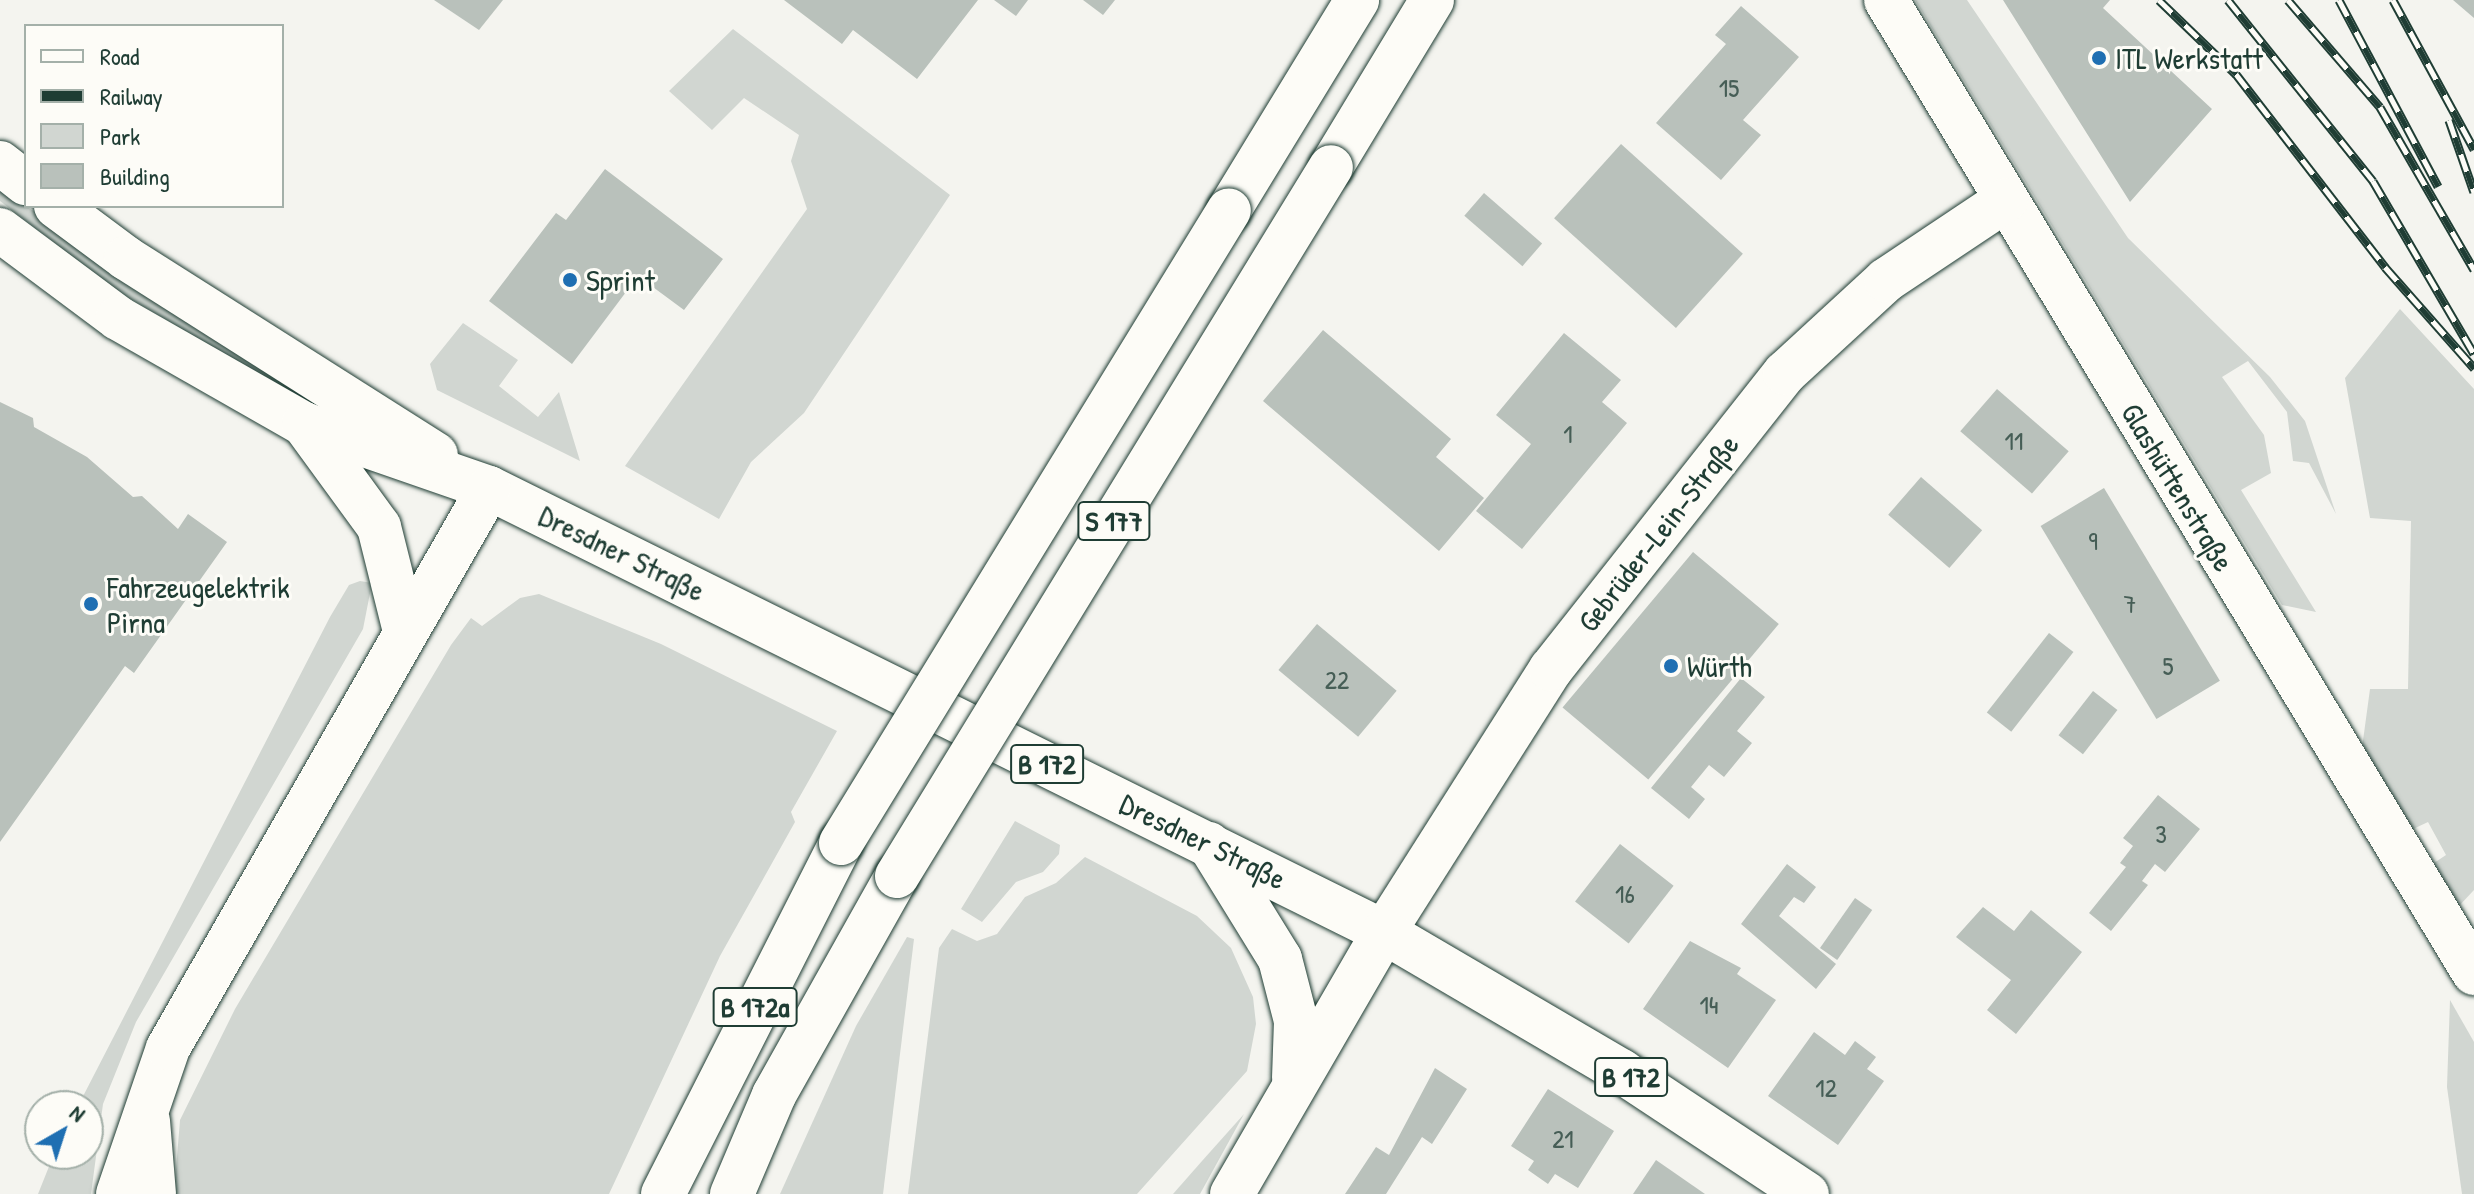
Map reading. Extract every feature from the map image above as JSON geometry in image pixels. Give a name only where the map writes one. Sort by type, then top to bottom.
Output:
[{"type":"main road","name":"S 177","points":[[841,843],[1357,0]]},
{"type":"main road","name":"S 177","points":[[897,876],[1432,0]]},
{"type":"main road","name":"Glashüttenstraße","points":[[1886,0],[2474,973]]},
{"type":"main road","points":[[0,163],[24,181]]},
{"type":"main road","name":"Gebrüder-Lein-Straße","points":[[1232,1194],[1294,1080],[1551,669],[1785,373],[1886,280],[2006,200]]},
{"type":"main road","name":"Dresdner Straße","points":[[59,208],[335,391],[489,488],[1384,932],[1621,1071],[1807,1194]]},
{"type":"main road","name":"Dresdner Straße","points":[[0,230],[129,325],[317,430],[489,488]]},
{"type":"main road","points":[[317,430],[379,527],[405,631]]},
{"type":"main road","points":[[118,1194],[151,1092],[197,993],[489,488]]},
{"type":"main road","name":"B 172a","points":[[663,1187],[841,843]]},
{"type":"main road","points":[[1209,844],[1280,959],[1296,1021],[1294,1080]]},
{"type":"main road","name":"B 172a","points":[[732,1194],[819,1009],[897,876]]},
{"type":"main road","points":[[759,1194],[819,1009]]},
{"type":"main road","points":[[151,1092],[146,1144],[154,1194]]},
{"type":"green space","points":[[1915,0],[1967,0],[2128,238],[2270,377],[2305,421],[2336,514],[2309,463],[2293,461],[2287,412],[2248,361],[2222,377],[2264,435],[2271,473],[2241,490],[2316,612],[2282,605]]},
{"type":"green space","points":[[733,29],[950,195],[804,413],[751,462],[719,519],[625,466],[807,209],[791,161],[799,135],[744,98],[712,130],[669,91]]},
{"type":"green space","points":[[0,189],[24,205],[24,208],[29,208],[306,390],[325,414],[116,290],[0,201]]},
{"type":"green space","points":[[2400,309],[2474,389],[2474,890],[2459,906],[2431,865],[2446,855],[2428,822],[2411,830],[2362,748],[2370,689],[2408,689],[2411,521],[2370,518],[2345,378]]},
{"type":"green space","points":[[463,323],[518,360],[499,386],[538,417],[559,392],[580,461],[437,390],[430,364]]},
{"type":"green space","points":[[360,581],[372,583],[363,629],[136,1022],[104,1102],[104,1090],[86,1090],[349,585]]},
{"type":"green space","points":[[539,594],[661,644],[837,731],[791,812],[795,822],[720,956],[609,1194],[174,1194],[180,1120],[235,1009],[451,645],[471,618],[482,626],[520,598]]},
{"type":"green space","points":[[1015,821],[1060,845],[1059,854],[1043,872],[1016,882],[982,922],[961,909]]},
{"type":"green space","points":[[1085,857],[1197,916],[1231,948],[1253,997],[1256,1024],[1247,1071],[1137,1194],[908,1194],[939,948],[952,929],[977,941],[997,934],[1025,897],[1056,883]]},
{"type":"green space","points":[[907,937],[914,939],[883,1194],[780,1194],[856,1026]]},
{"type":"green space","points":[[2450,1000],[2474,1042],[2474,1194],[2462,1194],[2447,1087]]},
{"type":"green space","points":[[1244,1114],[1200,1194],[1173,1194],[1202,1161]]},
{"type":"green space","points":[[48,1170],[94,1170],[91,1194],[38,1194]]},
{"type":"building","points":[[434,0],[503,0],[479,30]]},
{"type":"building","points":[[784,0],[978,0],[917,79],[853,30],[842,44]]},
{"type":"building","points":[[994,0],[1028,0],[1016,16]]},
{"type":"building","points":[[1083,0],[1115,0],[1103,15]]},
{"type":"building","name":"ITL Werkstatt","points":[[2003,0],[2110,0],[2103,8],[2212,109],[2130,202]]},
{"type":"building","points":[[2453,0],[2474,0],[2474,18]]},
{"type":"building","points":[[1741,6],[1799,57],[1743,120],[1761,135],[1721,180],[1656,123],[1726,44],[1715,35]]},
{"type":"building","points":[[1621,144],[1743,254],[1676,328],[1554,218]]},
{"type":"building","points":[[605,169],[723,259],[684,310],[638,276],[572,364],[489,301],[556,213],[566,220]]},
{"type":"building","points":[[1484,193],[1542,244],[1522,266],[1464,216]]},
{"type":"building","points":[[1323,330],[1451,439],[1436,457],[1484,498],[1439,551],[1263,401]]},
{"type":"building","points":[[1564,333],[1621,380],[1602,402],[1627,423],[1522,549],[1476,511],[1531,444],[1496,415]]},
{"type":"building","points":[[1997,389],[2069,451],[2032,494],[1960,431]]},
{"type":"building","name":"Fahrzeugelektrik Pirna","points":[[0,402],[33,418],[34,427],[87,457],[133,497],[142,496],[178,529],[188,514],[227,542],[134,673],[125,666],[0,842]]},
{"type":"building","points":[[1921,477],[1982,530],[1949,568],[1888,515]]},
{"type":"building","points":[[2104,488],[2220,681],[2156,719],[2041,526]]},
{"type":"building","name":"Würth","points":[[1693,552],[1779,624],[1648,779],[1563,708]]},
{"type":"building","points":[[1317,624],[1397,691],[1358,737],[1278,670]]},
{"type":"building","points":[[2049,633],[2073,652],[2011,732],[1987,713]]},
{"type":"building","points":[[1741,678],[1765,697],[1737,731],[1752,743],[1724,777],[1709,765],[1691,787],[1705,799],[1689,819],[1651,788]]},
{"type":"building","points":[[2093,691],[2117,710],[2083,754],[2059,735]]},
{"type":"building","points":[[2158,795],[2200,829],[2165,872],[2155,864],[2142,881],[2148,885],[2111,931],[2089,913],[2126,867],[2120,863],[2133,846],[2123,838]]},
{"type":"building","points":[[1620,844],[1674,886],[1629,943],[1575,902]]},
{"type":"building","points":[[1787,864],[1816,887],[1804,903],[1794,897],[1779,916],[1836,964],[1816,989],[1741,924]]},
{"type":"building","points":[[1855,898],[1872,910],[1837,960],[1820,948]]},
{"type":"building","points":[[1983,907],[2014,931],[2031,910],[2082,952],[2016,1034],[1987,1010],[2011,980],[1956,937]]},
{"type":"building","points":[[1690,941],[1741,968],[1737,974],[1776,1000],[1728,1068],[1643,1009]]},
{"type":"building","points":[[1814,1032],[1845,1055],[1855,1041],[1876,1057],[1867,1069],[1884,1081],[1838,1145],[1768,1096]]},
{"type":"building","points":[[1435,1068],[1467,1089],[1432,1144],[1422,1137],[1386,1194],[1345,1194],[1376,1147],[1389,1155]]},
{"type":"building","points":[[1548,1089],[1614,1131],[1578,1188],[1555,1174],[1548,1184],[1528,1170],[1534,1161],[1511,1146]]},
{"type":"building","points":[[1656,1160],[1705,1194],[1633,1194]]},
{"type":"railway","points":[[2159,0],[2236,74],[2385,267],[2474,368]]},
{"type":"railway","points":[[2228,0],[2373,181],[2474,354]]},
{"type":"railway","points":[[2288,0],[2380,107],[2474,270]]},
{"type":"railway","points":[[2339,0],[2438,186]]},
{"type":"railway","points":[[2393,0],[2474,149]]},
{"type":"railway","points":[[2449,120],[2474,192]]},
{"type":"place","name":"ITL Werkstatt","points":[[2099,58]]},
{"type":"place","name":"Sprint","points":[[570,280]]},
{"type":"place","name":"Fahrzeugelektrik Pirna","points":[[91,604]]},
{"type":"place","name":"Würth","points":[[1671,666]]}]
